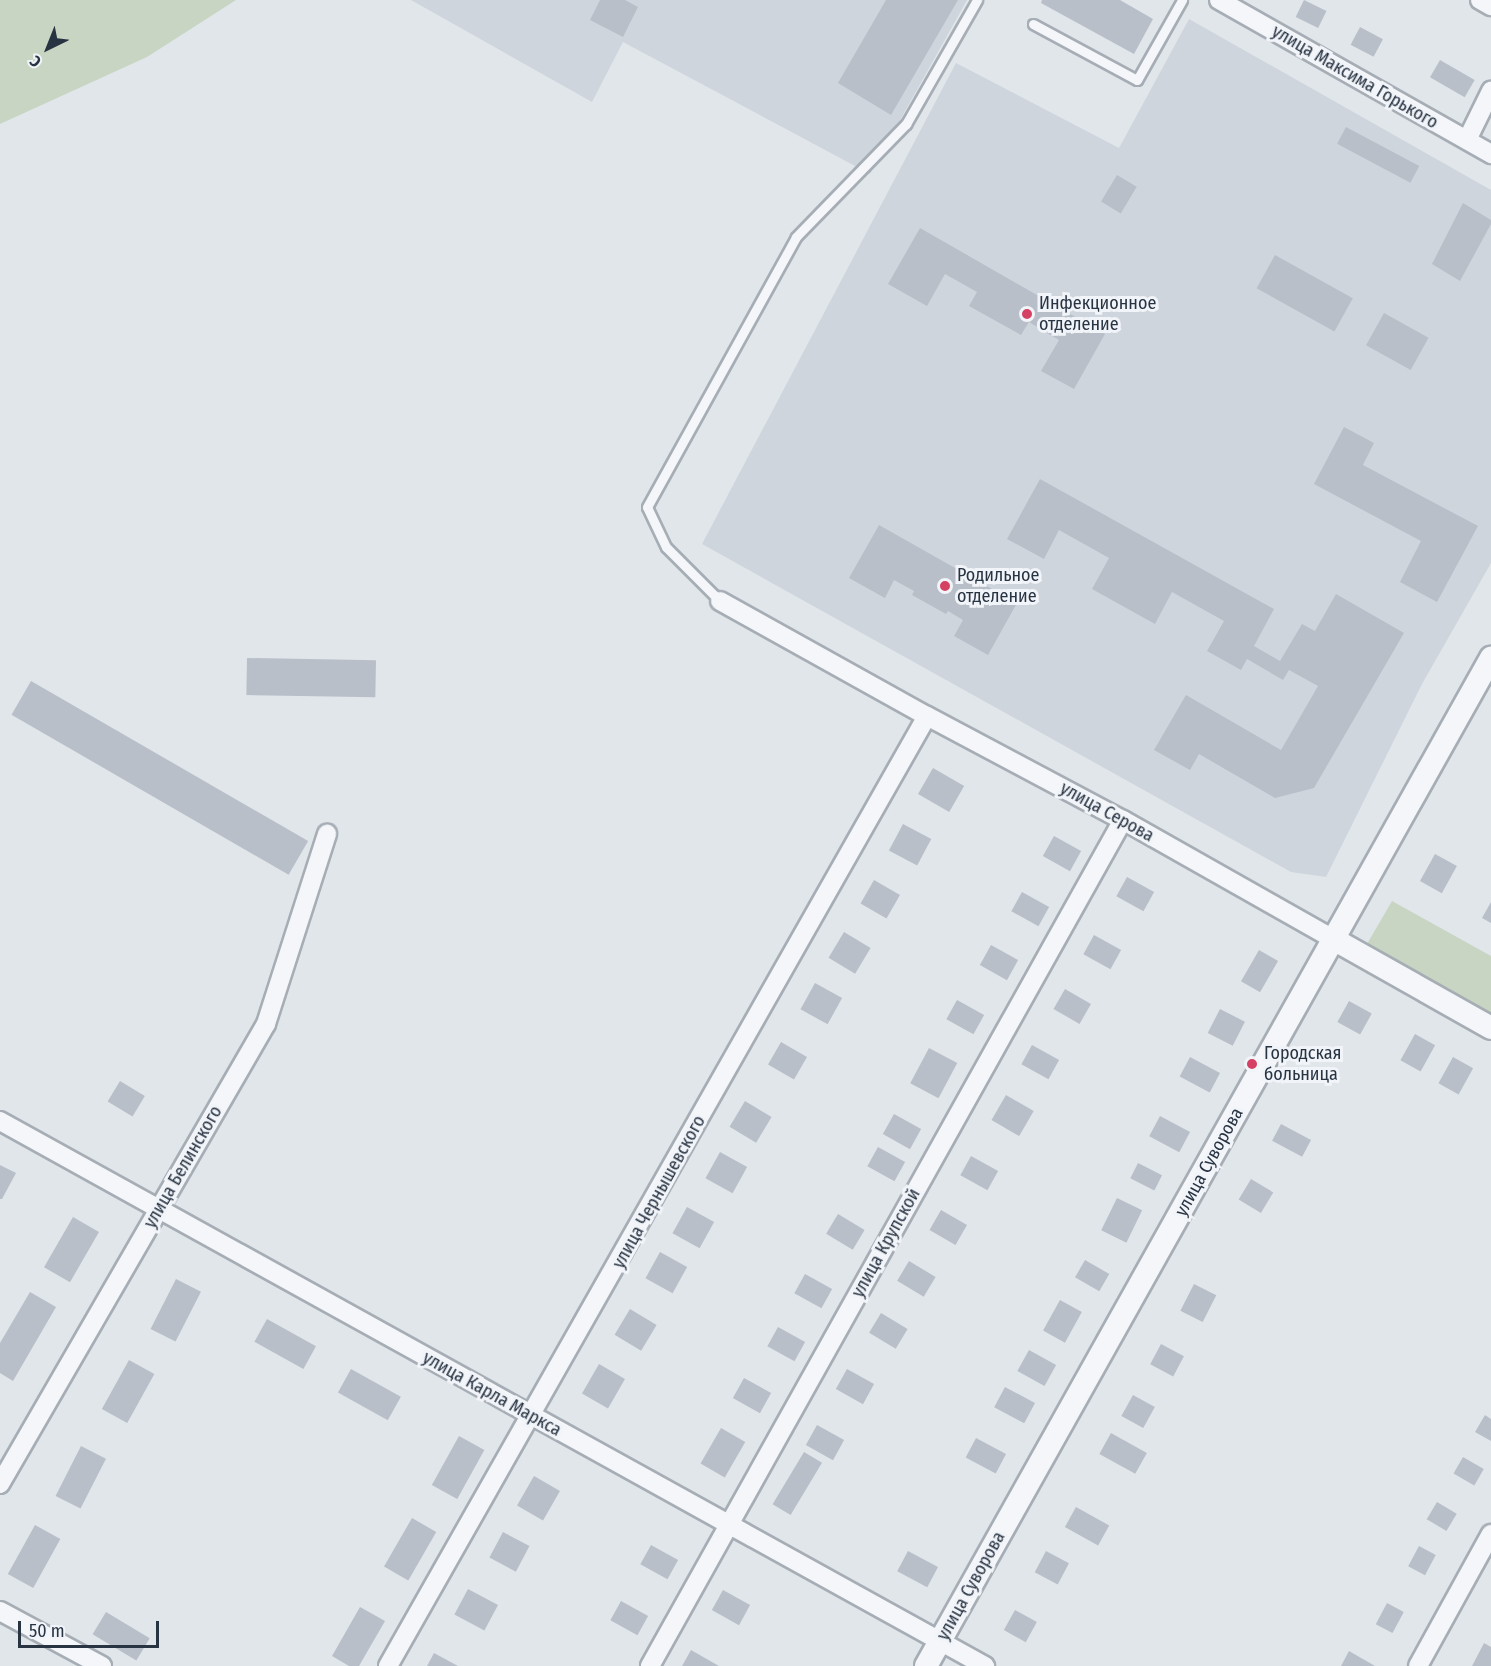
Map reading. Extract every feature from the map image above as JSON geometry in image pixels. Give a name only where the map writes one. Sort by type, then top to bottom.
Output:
[{"type":"street","name":"улица Максима Горького","points":[[1219,0],[1491,154]]},
{"type":"street","points":[[1480,0],[1491,6]]},
{"type":"street","points":[[1467,140],[1491,91]]},
{"type":"street","name":"улица Серова","points":[[720,601],[927,716],[1123,820],[1491,1028]]},
{"type":"street","name":"улица Суворова","points":[[926,1666],[1335,940],[1491,658]]},
{"type":"street","name":"улица Чернышевского","points":[[388,1666],[533,1416],[927,716]]},
{"type":"street","name":"улица Крупской","points":[[650,1666],[1123,820]]},
{"type":"street","name":"улица Белинского","points":[[0,1484],[266,1024],[327,834]]},
{"type":"street","name":"улица Карла Маркса","points":[[0,1121],[985,1666]]},
{"type":"street","points":[[1418,1666],[1491,1534]]},
{"type":"street","points":[[0,1611],[102,1666]]},
{"type":"lane","points":[[720,601],[666,547],[647,507],[796,237],[906,124],[977,0]]},
{"type":"lane","points":[[1032,24],[1137,80],[1182,0]]},
{"type":"shaded area","points":[[411,0],[967,0],[870,174],[623,42],[592,102]]},
{"type":"shaded area","points":[[1189,19],[1491,190],[1491,563],[1422,684],[1326,877],[1291,872],[702,544],[956,63],[1119,148]]},
{"type":"green space","points":[[0,0],[236,0],[147,57],[0,124]]},
{"type":"green space","points":[[1392,901],[1491,956],[1491,1013],[1367,944]]},
{"type":"building","points":[[600,0],[625,0],[638,7],[623,37],[590,20]]},
{"type":"building","points":[[886,0],[958,0],[891,115],[838,83]]},
{"type":"building","points":[[1042,0],[1120,0],[1153,19],[1134,54],[1041,3]]},
{"type":"building","points":[[1304,0],[1326,11],[1318,28],[1296,17]]},
{"type":"building","points":[[1360,27],[1383,39],[1374,57],[1351,45]]},
{"type":"building","points":[[1440,60],[1475,80],[1465,97],[1430,77]]},
{"type":"building","points":[[1346,127],[1419,166],[1410,183],[1337,144]]},
{"type":"building","points":[[1117,175],[1137,187],[1121,213],[1101,202]]},
{"type":"building","points":[[1463,203],[1491,220],[1491,224],[1460,281],[1432,264]]},
{"type":"building","name":"Инфекционное отделение","points":[[920,228],[1105,334],[1074,389],[1041,371],[1059,340],[1029,322],[1021,335],[969,306],[977,292],[945,274],[927,306],[888,284]]},
{"type":"building","points":[[1275,255],[1353,298],[1334,331],[1257,288]]},
{"type":"building","points":[[1384,313],[1429,338],[1411,370],[1366,345]]},
{"type":"building","points":[[1344,427],[1374,443],[1363,465],[1478,526],[1437,602],[1400,582],[1421,541],[1314,484]]},
{"type":"building","points":[[1040,479],[1274,609],[1254,646],[1280,661],[1302,624],[1315,631],[1336,594],[1404,633],[1314,788],[1275,798],[1199,754],[1190,770],[1154,750],[1186,695],[1281,750],[1318,686],[1289,670],[1283,680],[1247,659],[1241,670],[1207,651],[1224,621],[1172,592],[1155,624],[1092,589],[1109,558],[1059,530],[1044,559],[1007,539]]},
{"type":"building","name":"Родильное отделение","points":[[879,525],[1017,603],[988,655],[954,636],[963,620],[948,611],[946,614],[912,595],[914,591],[894,580],[885,598],[849,578]]},
{"type":"building","points":[[247,658],[376,660],[375,697],[246,695]]},
{"type":"building","points":[[31,681],[308,841],[289,875],[12,715]]},
{"type":"building","points":[[933,768],[964,786],[949,812],[918,794]]},
{"type":"building","points":[[903,824],[931,839],[917,866],[889,850]]},
{"type":"building","points":[[1054,836],[1081,851],[1070,871],[1043,856]]},
{"type":"building","points":[[1435,854],[1457,866],[1442,893],[1420,881]]},
{"type":"building","points":[[1127,877],[1154,892],[1143,911],[1116,896]]},
{"type":"building","points":[[874,880],[900,895],[886,918],[860,903]]},
{"type":"building","points":[[1022,892],[1049,907],[1038,926],[1011,911]]},
{"type":"building","points":[[1491,902],[1491,923],[1482,918]]},
{"type":"building","points":[[844,932],[871,948],[855,974],[829,958]]},
{"type":"building","points":[[1094,935],[1121,950],[1110,969],[1083,954]]},
{"type":"building","points":[[991,945],[1018,960],[1007,980],[980,965]]},
{"type":"building","points":[[1259,950],[1278,961],[1260,992],[1241,981]]},
{"type":"building","points":[[815,983],[842,998],[828,1024],[800,1009]]},
{"type":"building","points":[[1065,989],[1091,1004],[1079,1024],[1054,1009]]},
{"type":"building","points":[[957,1000],[984,1015],[973,1034],[946,1019]]},
{"type":"building","points":[[1349,1001],[1372,1014],[1360,1035],[1337,1022]]},
{"type":"building","points":[[1220,1009],[1245,1022],[1233,1046],[1208,1033]]},
{"type":"building","points":[[1415,1034],[1435,1045],[1421,1071],[1400,1060]]},
{"type":"building","points":[[781,1042],[807,1057],[794,1080],[768,1065]]},
{"type":"building","points":[[1032,1045],[1059,1060],[1048,1079],[1021,1064]]},
{"type":"building","points":[[929,1048],[957,1063],[938,1098],[910,1083]]},
{"type":"building","points":[[1190,1057],[1220,1073],[1210,1092],[1180,1076]]},
{"type":"building","points":[[1453,1057],[1473,1068],[1459,1094],[1438,1083]]},
{"type":"building","points":[[120,1081],[145,1096],[132,1117],[108,1102]]},
{"type":"building","points":[[1006,1095],[1034,1111],[1019,1136],[992,1120]]},
{"type":"building","points":[[745,1101],[772,1117],[756,1143],[730,1127]]},
{"type":"building","points":[[894,1114],[921,1129],[910,1149],[883,1134]]},
{"type":"building","points":[[1160,1116],[1190,1132],[1179,1152],[1149,1136]]},
{"type":"building","points":[[1281,1124],[1311,1140],[1302,1157],[1272,1141]]},
{"type":"building","points":[[878,1147],[905,1162],[894,1181],[867,1166]]},
{"type":"building","points":[[720,1152],[747,1167],[733,1193],[705,1178]]},
{"type":"building","points":[[971,1156],[998,1171],[987,1190],[960,1175]]},
{"type":"building","points":[[1138,1163],[1162,1175],[1154,1190],[1130,1178]]},
{"type":"building","points":[[0,1165],[16,1173],[2,1199],[0,1199]]},
{"type":"building","points":[[1251,1179],[1273,1192],[1261,1213],[1239,1200]]},
{"type":"building","points":[[1117,1198],[1142,1210],[1126,1243],[1101,1230]]},
{"type":"building","points":[[687,1207],[714,1222],[700,1248],[672,1233]]},
{"type":"building","points":[[941,1210],[967,1225],[955,1245],[930,1230]]},
{"type":"building","points":[[838,1214],[865,1230],[853,1250],[826,1234]]},
{"type":"building","points":[[73,1217],[99,1232],[70,1282],[44,1267]]},
{"type":"building","points":[[660,1252],[687,1267],[673,1293],[645,1278]]},
{"type":"building","points":[[1085,1260],[1109,1274],[1099,1291],[1075,1277]]},
{"type":"building","points":[[909,1261],[936,1277],[924,1297],[897,1281]]},
{"type":"building","points":[[805,1274],[832,1289],[821,1308],[794,1293]]},
{"type":"building","points":[[176,1279],[201,1292],[176,1342],[151,1329]]},
{"type":"building","points":[[1194,1284],[1216,1295],[1203,1322],[1180,1311]]},
{"type":"building","points":[[30,1292],[56,1307],[13,1381],[0,1373],[0,1343]]},
{"type":"building","points":[[1060,1300],[1082,1312],[1065,1343],[1043,1331]]},
{"type":"building","points":[[630,1309],[657,1325],[641,1351],[615,1335]]},
{"type":"building","points":[[881,1313],[908,1329],[896,1349],[869,1333]]},
{"type":"building","points":[[267,1319],[316,1346],[303,1369],[254,1342]]},
{"type":"building","points":[[778,1327],[805,1342],[794,1361],[767,1346]]},
{"type":"building","points":[[1161,1344],[1184,1356],[1173,1377],[1150,1364]]},
{"type":"building","points":[[1029,1350],[1056,1365],[1044,1386],[1017,1371]]},
{"type":"building","points":[[129,1360],[154,1374],[127,1423],[102,1409]]},
{"type":"building","points":[[599,1364],[625,1379],[608,1408],[582,1393]]},
{"type":"building","points":[[351,1369],[401,1397],[388,1420],[338,1393]]},
{"type":"building","points":[[847,1369],[874,1384],[863,1404],[836,1389]]},
{"type":"building","points":[[744,1378],[771,1393],[760,1413],[733,1398]]},
{"type":"building","points":[[1005,1387],[1035,1403],[1024,1423],[994,1407]]},
{"type":"building","points":[[1133,1395],[1155,1407],[1143,1428],[1121,1416]]},
{"type":"building","points":[[1485,1415],[1491,1419],[1491,1441],[1475,1432]]},
{"type":"building","points":[[817,1425],[844,1440],[833,1460],[806,1445]]},
{"type":"building","points":[[721,1428],[745,1442],[725,1478],[700,1464]]},
{"type":"building","points":[[1111,1433],[1147,1453],[1135,1474],[1099,1454]]},
{"type":"building","points":[[459,1436],[484,1450],[457,1499],[432,1485]]},
{"type":"building","points":[[976,1438],[1006,1454],[996,1473],[966,1457]]},
{"type":"building","points":[[81,1446],[106,1459],[81,1509],[56,1496]]},
{"type":"building","points":[[804,1452],[822,1463],[791,1515],[773,1504]]},
{"type":"building","points":[[1463,1457],[1484,1469],[1474,1485],[1454,1473]]},
{"type":"building","points":[[534,1476],[560,1491],[543,1520],[517,1505]]},
{"type":"building","points":[[1437,1502],[1457,1514],[1446,1531],[1427,1519]]},
{"type":"building","points":[[1076,1507],[1109,1525],[1098,1546],[1065,1527]]},
{"type":"building","points":[[412,1518],[436,1532],[408,1580],[384,1566]]},
{"type":"building","points":[[35,1525],[60,1539],[33,1588],[8,1574]]},
{"type":"building","points":[[503,1532],[529,1546],[516,1572],[489,1558]]},
{"type":"building","points":[[651,1545],[678,1560],[667,1579],[640,1564]]},
{"type":"building","points":[[1419,1546],[1436,1555],[1425,1575],[1408,1566]]},
{"type":"building","points":[[908,1551],[938,1567],[927,1587],[897,1571]]},
{"type":"building","points":[[1046,1551],[1069,1563],[1058,1584],[1035,1572]]},
{"type":"building","points":[[468,1589],[498,1605],[484,1631],[454,1615]]},
{"type":"building","points":[[723,1590],[750,1605],[739,1625],[712,1610]]},
{"type":"building","points":[[621,1601],[648,1616],[637,1635],[610,1620]]},
{"type":"building","points":[[1387,1603],[1404,1612],[1393,1633],[1376,1624]]},
{"type":"building","points":[[360,1607],[385,1621],[359,1666],[349,1666],[332,1656]]},
{"type":"building","points":[[1015,1610],[1037,1622],[1026,1642],[1004,1630]]},
{"type":"building","points":[[106,1612],[150,1638],[136,1661],[93,1634]]},
{"type":"building","points":[[1484,1643],[1491,1647],[1491,1666],[1472,1666]]},
{"type":"building","points":[[691,1650],[719,1666],[682,1666]]},
{"type":"building","points":[[1349,1651],[1375,1666],[1341,1666]]},
{"type":"building","points":[[434,1653],[458,1666],[427,1666]]},
{"type":"place","name":"Инфекционное отделение","points":[[1027,314]]},
{"type":"place","name":"Родильное отделение","points":[[945,586]]},
{"type":"place","name":"Городская больница","points":[[1252,1064]]}]
